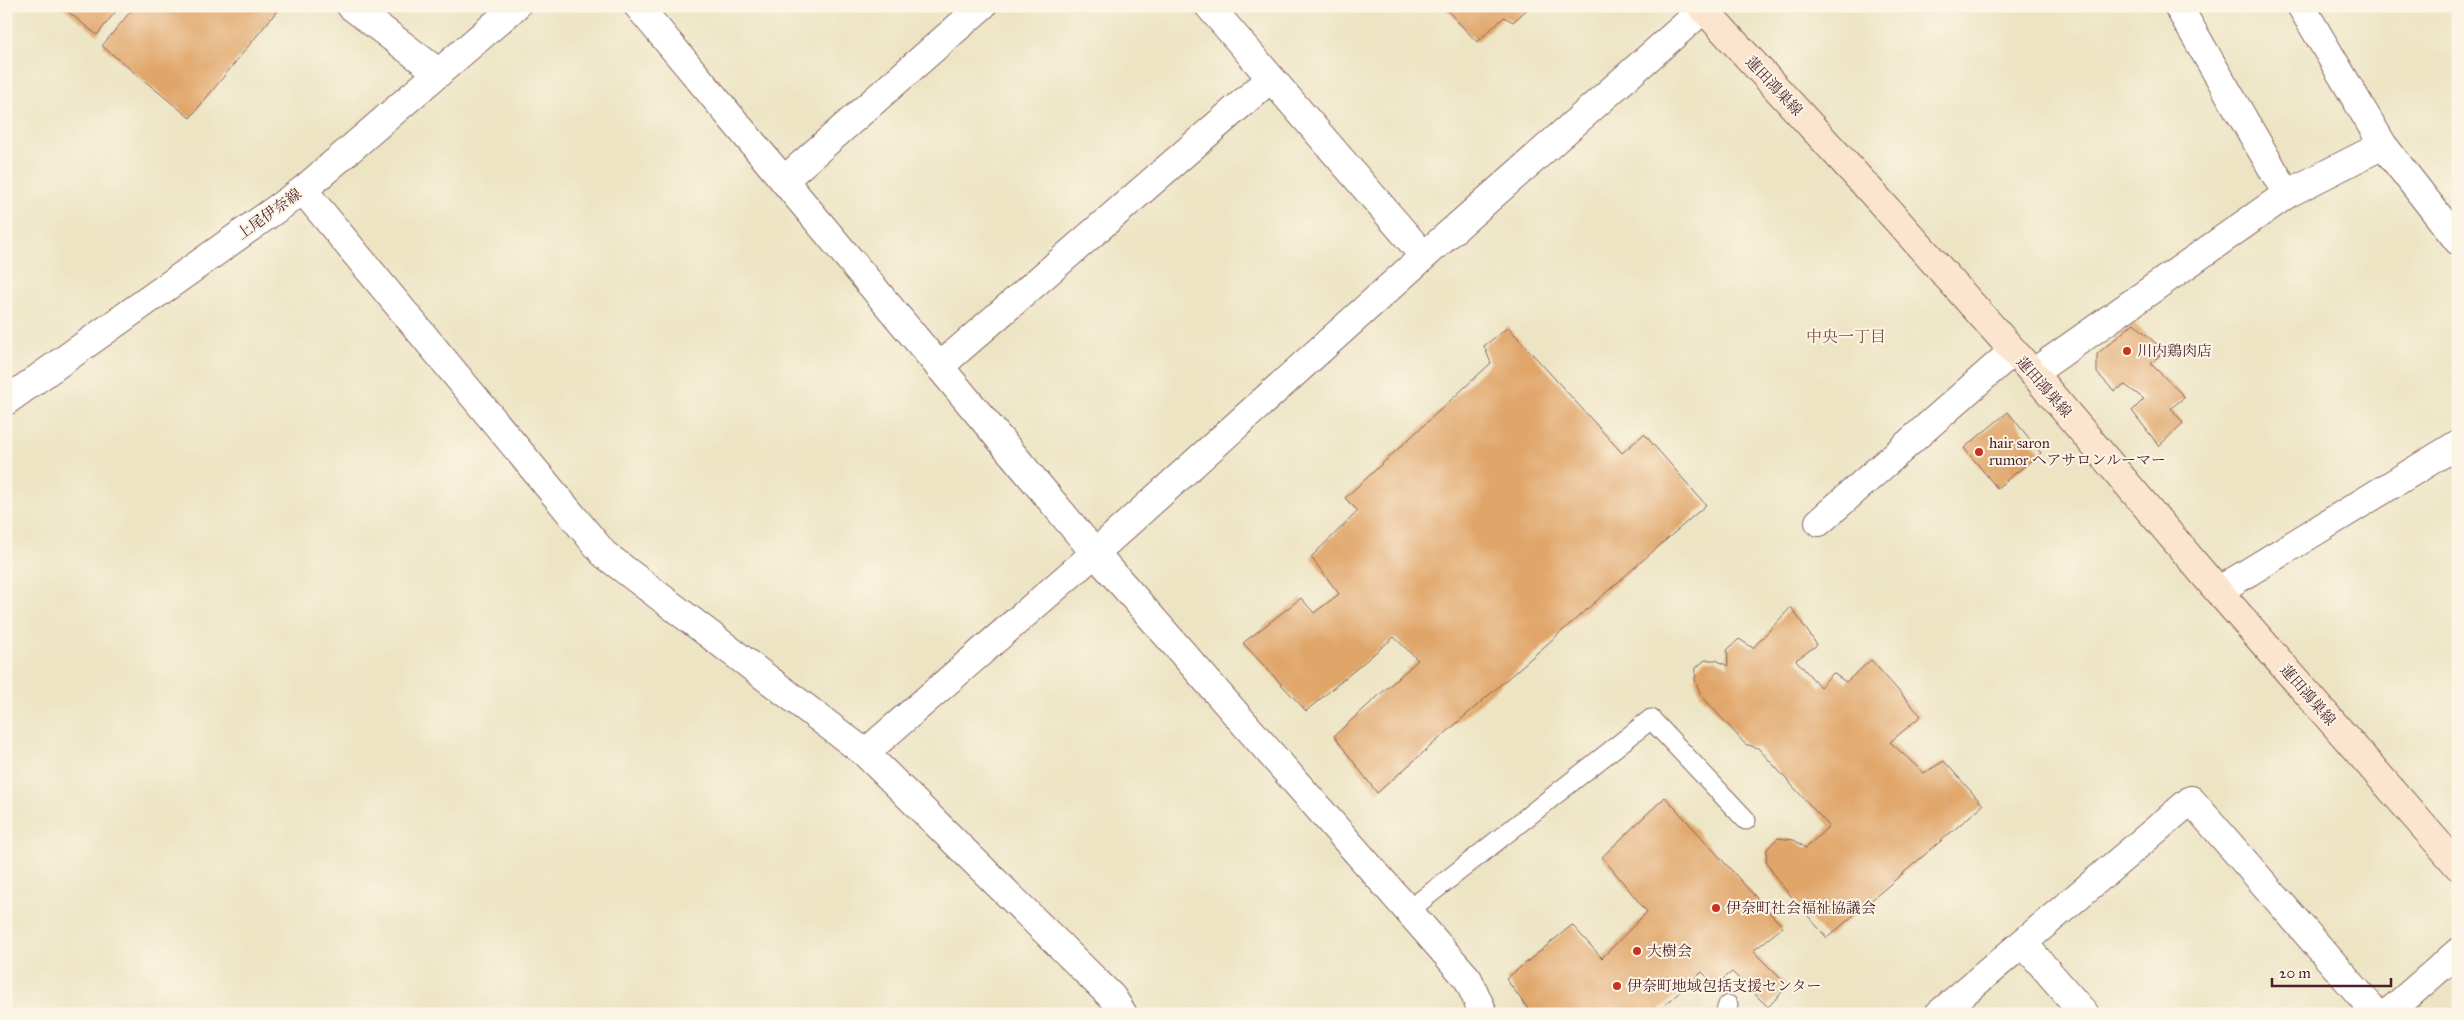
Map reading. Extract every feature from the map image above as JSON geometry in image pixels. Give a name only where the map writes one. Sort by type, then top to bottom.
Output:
[{"type":"main road","name":"蓮田鴻巣線","points":[[1704,7],[2013,351],[2218,591],[2458,866]]},
{"type":"street","points":[[351,6],[439,73]]},
{"type":"street","name":"上尾伊奈線","points":[[6,401],[303,190],[516,6]]},
{"type":"street","points":[[638,6],[1095,553],[1468,979],[1481,1008],[1481,1014]]},
{"type":"street","points":[[784,180],[982,6]]},
{"type":"street","points":[[1208,6],[1424,256]]},
{"type":"street","points":[[2178,6],[2287,194]]},
{"type":"street","points":[[2301,6],[2383,145],[2458,241]]},
{"type":"street","points":[[865,753],[1095,553],[1424,256],[1704,7]]},
{"type":"street","points":[[939,367],[1270,79]]},
{"type":"street","points":[[2032,373],[2287,194],[2383,145]]},
{"type":"street","points":[[303,190],[604,554],[865,753],[1112,997],[1123,1014]]},
{"type":"street","points":[[1819,522],[2013,351]]},
{"type":"street","points":[[2218,591],[2458,444]]},
{"type":"street","points":[[1939,1014],[2191,800],[2377,1014]]},
{"type":"street","points":[[2023,943],[2085,1014]]},
{"type":"street","points":[[2387,1014],[2458,952]]},
{"type":"lane","points":[[1408,911],[1651,719],[1746,820]]},
{"type":"building","points":[[61,6],[120,6],[97,35]]},
{"type":"building","points":[[135,6],[281,6],[190,118],[102,46]]},
{"type":"building","points":[[1443,6],[1531,6],[1513,22],[1504,17],[1477,42]]},
{"type":"building","points":[[2134,323],[2164,351],[2151,364],[2185,397],[2171,408],[2183,423],[2159,446],[2132,411],[2144,399],[2125,385],[2114,391],[2097,373],[2097,354]]},
{"type":"building","points":[[1508,327],[1622,453],[1644,434],[1706,505],[1377,793],[1334,736],[1418,660],[1394,637],[1306,711],[1243,643],[1301,598],[1314,613],[1339,594],[1311,557],[1358,511],[1345,498],[1491,363],[1484,346]]},
{"type":"building","points":[[2008,412],[2041,453],[1997,488],[1964,448]]},
{"type":"building","points":[[1791,607],[1817,645],[1796,660],[1820,687],[1833,673],[1846,682],[1871,660],[1921,716],[1890,742],[1924,773],[1944,761],[1983,805],[1827,938],[1778,881],[1766,862],[1767,849],[1778,838],[1794,840],[1806,848],[1829,826],[1758,748],[1745,744],[1701,695],[1695,680],[1696,668],[1705,660],[1716,660],[1728,666],[1727,650],[1739,639],[1753,648]]},
{"type":"building","points":[[1665,797],[1783,927],[1753,951],[1788,986],[1768,1007],[1732,972],[1715,985],[1702,972],[1655,1014],[1532,1014],[1506,979],[1572,925],[1602,958],[1647,912],[1602,857]]},
{"type":"place","name":"川内鶏肉店","points":[[2127,351]]},
{"type":"place","name":"hair saron rumor ヘアサロンルーマー","points":[[1979,452]]},
{"type":"place","name":"伊奈町社会福祉協議会","points":[[1716,908]]},
{"type":"place","name":"大樹会","points":[[1637,951]]},
{"type":"place","name":"伊奈町地域包括支援センター","points":[[1617,986]]},
{"type":"district","name":"中央一丁目","points":[[1846,336]]}]
